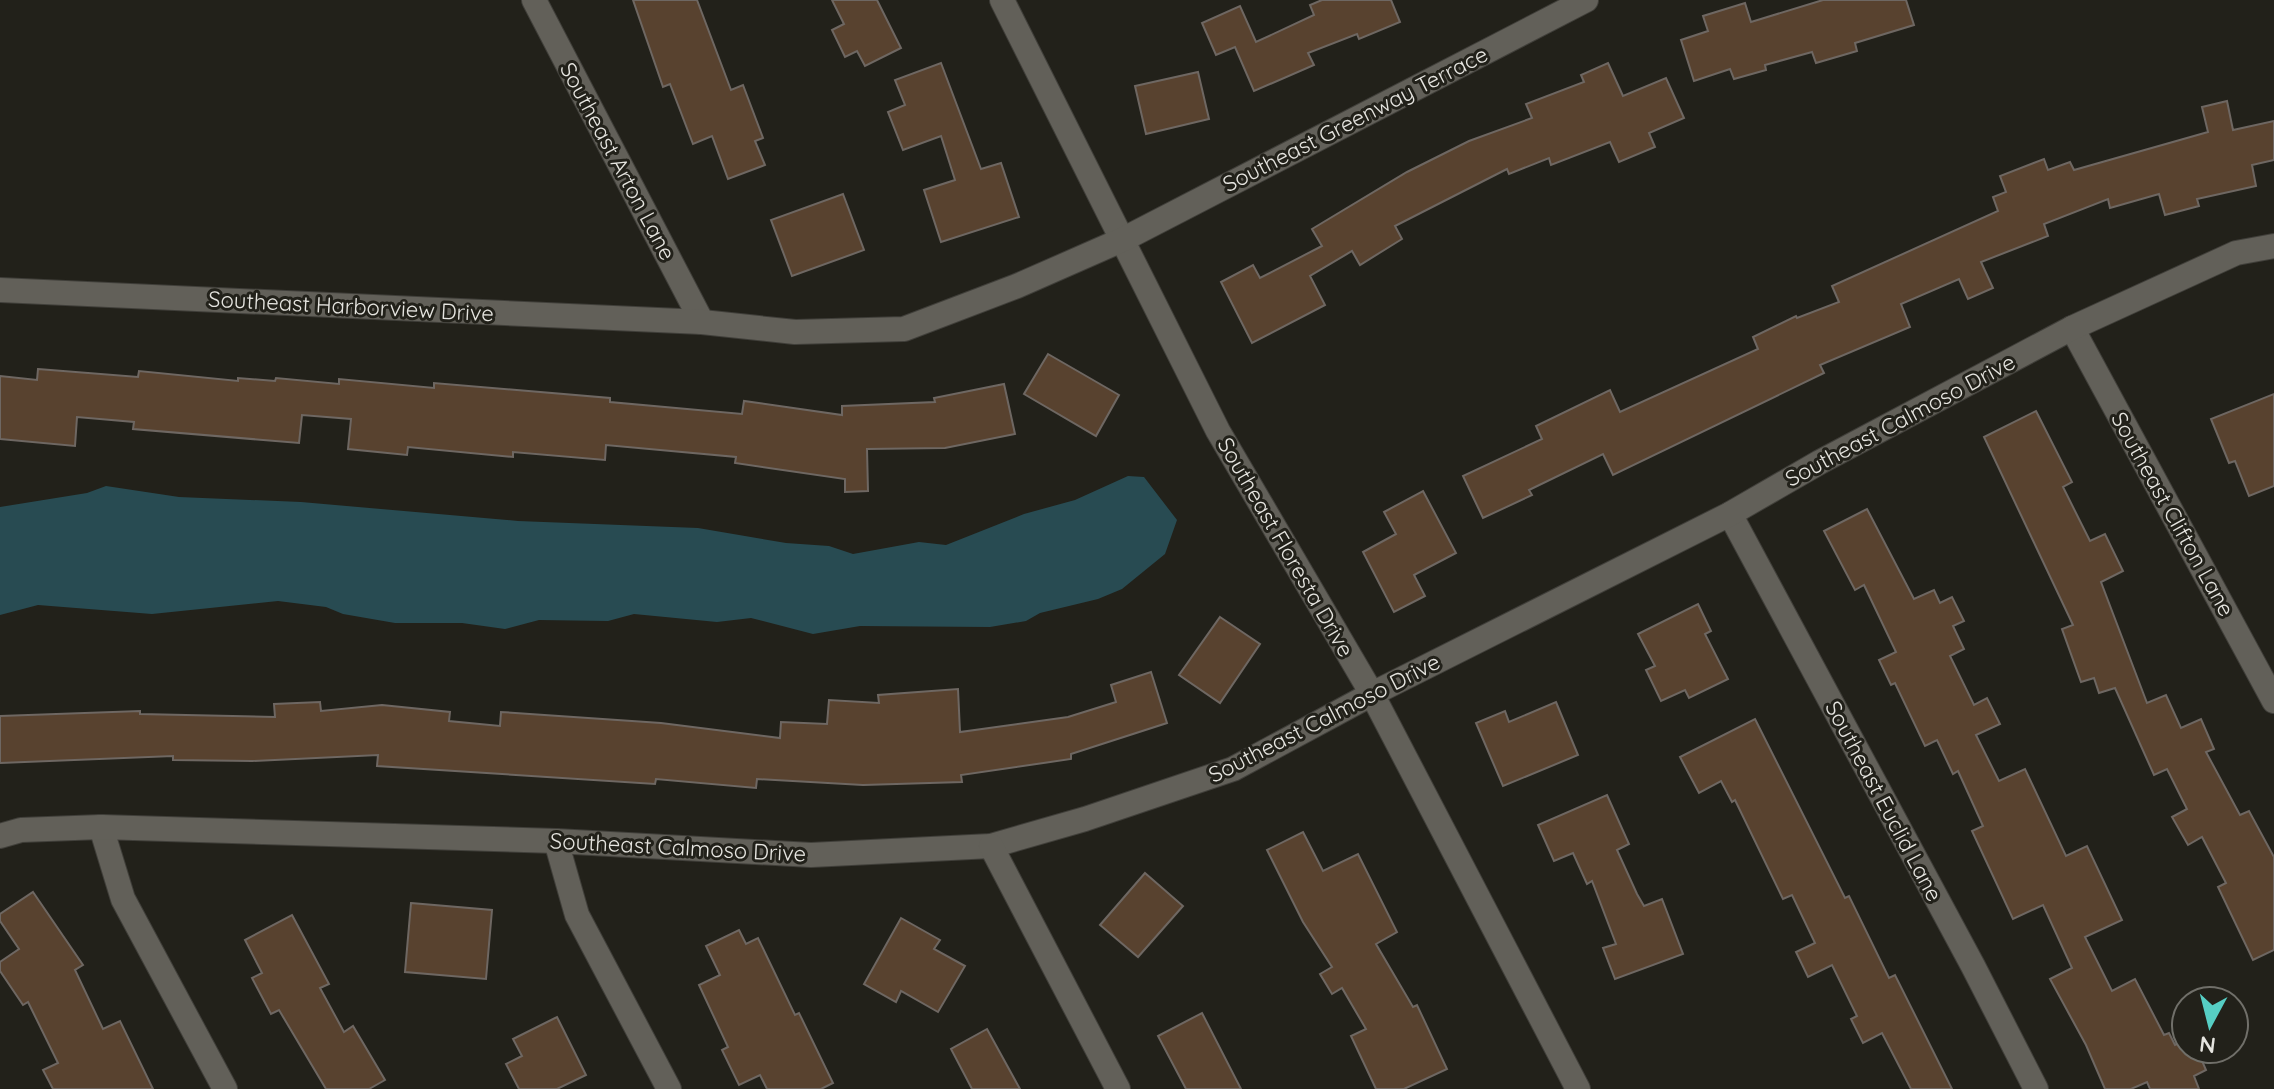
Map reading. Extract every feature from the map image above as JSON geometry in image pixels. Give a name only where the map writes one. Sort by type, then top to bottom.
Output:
[{"type":"street","name":"Southeast Arton Lane","points":[[534,0],[702,322]]},
{"type":"street","name":"Southeast Floresta Drive","points":[[1002,0],[1218,431],[1372,694],[1578,1089]]},
{"type":"street","name":"Southeast Greenway Terrace","points":[[702,322],[795,332],[904,329],[1017,286],[1124,239],[1586,0]]},
{"type":"street","name":"Southeast Calmoso Drive","points":[[0,836],[21,830],[101,827],[556,841],[811,855],[991,846],[1085,819],[1233,769],[1372,694],[1730,514],[1820,462],[2072,328],[2236,253],[2274,246]]},
{"type":"street","name":"Southeast Harborview Drive","points":[[0,290],[702,322]]},
{"type":"street","name":"Southeast Clifton Lane","points":[[2072,328],[2274,701]]},
{"type":"street","name":"Southeast Euclid Lane","points":[[1730,514],[2036,1089]]},
{"type":"street","points":[[101,827],[123,899],[225,1089]]},
{"type":"street","points":[[556,841],[577,915],[669,1089]]},
{"type":"street","points":[[991,846],[1118,1089]]},
{"type":"water","points":[[1128,476],[1144,477],[1177,520],[1165,554],[1122,589],[1098,599],[1040,613],[1026,621],[990,627],[860,626],[813,634],[751,618],[717,622],[634,614],[608,621],[539,620],[505,629],[462,623],[395,623],[343,614],[326,607],[278,601],[152,614],[38,605],[0,615],[0,507],[87,493],[106,486],[179,497],[301,502],[518,521],[698,528],[786,543],[829,546],[853,554],[919,542],[946,545],[1024,514],[1075,500]]},
{"type":"building","points":[[633,0],[697,0],[731,90],[743,85],[763,138],[755,141],[765,165],[728,179],[712,136],[693,144],[670,84],[663,87]]},
{"type":"building","points":[[832,0],[877,0],[901,48],[865,66],[857,51],[845,57],[832,30],[844,24]]},
{"type":"building","points":[[1322,0],[1391,0],[1400,22],[1359,39],[1357,34],[1308,53],[1314,65],[1254,91],[1235,47],[1216,55],[1202,23],[1240,6],[1256,42],[1314,15],[1310,5]]},
{"type":"building","points":[[1823,0],[1906,0],[1914,25],[1855,43],[1857,51],[1816,63],[1812,52],[1765,65],[1766,70],[1734,79],[1730,69],[1694,81],[1681,40],[1708,31],[1703,16],[1745,3],[1751,22]]},
{"type":"building","points":[[941,63],[981,169],[1001,163],[1019,217],[941,242],[924,190],[955,180],[941,136],[903,150],[888,112],[905,105],[895,80]]},
{"type":"building","points":[[1608,63],[1623,96],[1666,78],[1684,118],[1649,133],[1655,147],[1619,162],[1610,142],[1551,165],[1549,158],[1509,174],[1507,169],[1395,226],[1402,239],[1360,265],[1352,251],[1310,276],[1325,305],[1252,343],[1221,282],[1253,265],[1260,278],[1322,246],[1312,229],[1407,172],[1469,141],[1532,118],[1526,104],[1584,82],[1581,75]]},
{"type":"building","points":[[1198,72],[1209,119],[1146,134],[1135,86]]},
{"type":"building","points":[[2227,101],[2233,130],[2274,121],[2274,160],[2252,165],[2256,186],[2197,199],[2199,206],[2165,215],[2159,194],[2110,208],[2108,199],[2044,224],[2048,236],[1981,262],[1993,288],[1968,299],[1959,279],[1901,304],[1910,327],[1820,365],[1824,373],[1613,475],[1603,454],[1529,490],[1532,495],[1483,518],[1463,476],[1542,439],[1536,426],[1610,390],[1620,412],[1758,349],[1753,337],[1796,316],[1839,302],[1832,286],[1998,211],[1993,197],[2006,192],[2000,176],[2044,159],[2048,170],[2070,162],[2074,170],[2208,132],[2202,107]]},
{"type":"building","points":[[843,194],[864,250],[792,276],[771,220]]},
{"type":"building","points":[[1048,354],[1119,395],[1096,436],[1024,394]]},
{"type":"building","points":[[38,369],[138,377],[139,371],[238,381],[238,378],[275,381],[276,378],[339,384],[339,379],[434,388],[434,383],[610,398],[610,402],[742,414],[744,401],[842,415],[842,406],[935,402],[934,398],[1004,384],[1015,434],[945,448],[867,449],[868,491],[845,492],[845,479],[735,463],[736,457],[606,445],[605,460],[513,452],[513,457],[408,447],[407,455],[348,449],[351,419],[302,415],[299,443],[133,429],[134,422],[77,417],[75,446],[0,439],[0,376],[37,380]]},
{"type":"building","points":[[2274,394],[2274,486],[2249,496],[2235,461],[2229,463],[2211,419]]},
{"type":"building","points":[[2036,411],[2072,482],[2063,487],[2090,541],[2105,534],[2123,571],[2101,582],[2147,703],[2166,695],[2181,728],[2201,719],[2214,749],[2206,752],[2240,815],[2249,811],[2274,857],[2274,950],[2253,960],[2218,887],[2226,883],[2202,837],[2188,845],[2172,817],[2187,809],[2167,769],[2154,775],[2115,688],[2099,693],[2094,678],[2081,682],[2062,629],[2073,625],[1984,437]]},
{"type":"building","points":[[1423,491],[1456,553],[1414,575],[1425,596],[1394,612],[1363,552],[1396,534],[1384,512]]},
{"type":"building","points":[[1867,509],[1914,599],[1934,590],[1940,603],[1952,597],[1964,621],[1953,626],[1964,649],[1950,656],[1974,705],[1987,698],[2000,724],[1976,735],[1999,781],[2025,769],[2066,856],[2087,846],[2122,920],[2085,937],[2112,991],[2135,979],[2164,1035],[2170,1035],[2170,1065],[2204,1065],[2206,1070],[2194,1076],[2199,1089],[2150,1089],[2147,1082],[2131,1089],[2105,1089],[2086,1045],[2050,979],[2072,968],[2043,905],[2013,919],[1972,831],[1983,826],[1958,771],[1953,774],[1937,740],[1925,746],[1895,683],[1891,685],[1879,660],[1896,652],[1864,585],[1855,590],[1824,531]]},
{"type":"building","points":[[1698,604],[1711,631],[1705,634],[1728,679],[1689,698],[1685,690],[1661,701],[1646,670],[1655,666],[1638,634]]},
{"type":"building","points":[[1220,617],[1260,644],[1220,703],[1179,675]]},
{"type":"building","points":[[1151,672],[1167,723],[1071,754],[1071,759],[961,775],[962,782],[863,785],[757,779],[756,788],[656,779],[655,784],[377,766],[378,755],[252,761],[173,760],[173,756],[0,763],[0,716],[140,711],[140,714],[275,717],[274,704],[320,702],[321,711],[382,705],[450,712],[449,721],[500,726],[501,712],[661,723],[780,738],[781,722],[827,724],[829,700],[879,703],[878,695],[958,689],[960,732],[1068,717],[1116,702],[1111,685]]},
{"type":"building","points":[[1556,702],[1578,755],[1503,786],[1476,723],[1505,711],[1509,722]]},
{"type":"building","points":[[1755,719],[1845,898],[1849,896],[1889,978],[1895,975],[1952,1089],[1911,1089],[1882,1033],[1863,1043],[1851,1019],[1857,1016],[1832,965],[1808,977],[1796,952],[1815,943],[1792,895],[1783,899],[1735,800],[1732,802],[1721,781],[1699,793],[1680,757]]},
{"type":"building","points":[[1607,795],[1629,844],[1617,850],[1637,894],[1644,906],[1662,899],[1683,954],[1615,979],[1603,948],[1616,944],[1592,881],[1587,884],[1573,853],[1554,861],[1538,825]]},
{"type":"building","points":[[1303,832],[1323,871],[1358,854],[1397,932],[1376,944],[1413,1007],[1417,1005],[1447,1069],[1404,1089],[1376,1089],[1351,1036],[1366,1029],[1342,988],[1332,994],[1320,974],[1332,967],[1303,922],[1267,850]]},
{"type":"building","points":[[1145,873],[1183,906],[1138,957],[1100,925]]},
{"type":"building","points":[[33,892],[83,965],[75,970],[103,1029],[120,1021],[153,1089],[53,1089],[43,1070],[58,1063],[28,1002],[23,1005],[0,971],[0,962],[19,949],[0,921],[0,914]]},
{"type":"building","points":[[411,903],[492,910],[486,979],[405,972]]},
{"type":"building","points":[[292,915],[329,984],[320,988],[344,1032],[353,1026],[385,1080],[369,1089],[326,1089],[279,1010],[271,1014],[252,978],[262,973],[245,940]]},
{"type":"building","points":[[901,918],[940,940],[934,949],[965,966],[938,1012],[901,991],[896,1002],[864,984]]},
{"type":"building","points":[[739,930],[746,944],[758,938],[795,1015],[799,1013],[833,1083],[821,1089],[767,1089],[760,1075],[739,1085],[722,1050],[728,1047],[699,985],[720,975],[706,946]]},
{"type":"building","points":[[1202,1013],[1241,1089],[1186,1089],[1158,1036]]},
{"type":"building","points":[[557,1017],[586,1075],[557,1089],[519,1089],[506,1064],[522,1056],[513,1039]]},
{"type":"building","points":[[987,1029],[1020,1089],[972,1089],[951,1049]]}]
